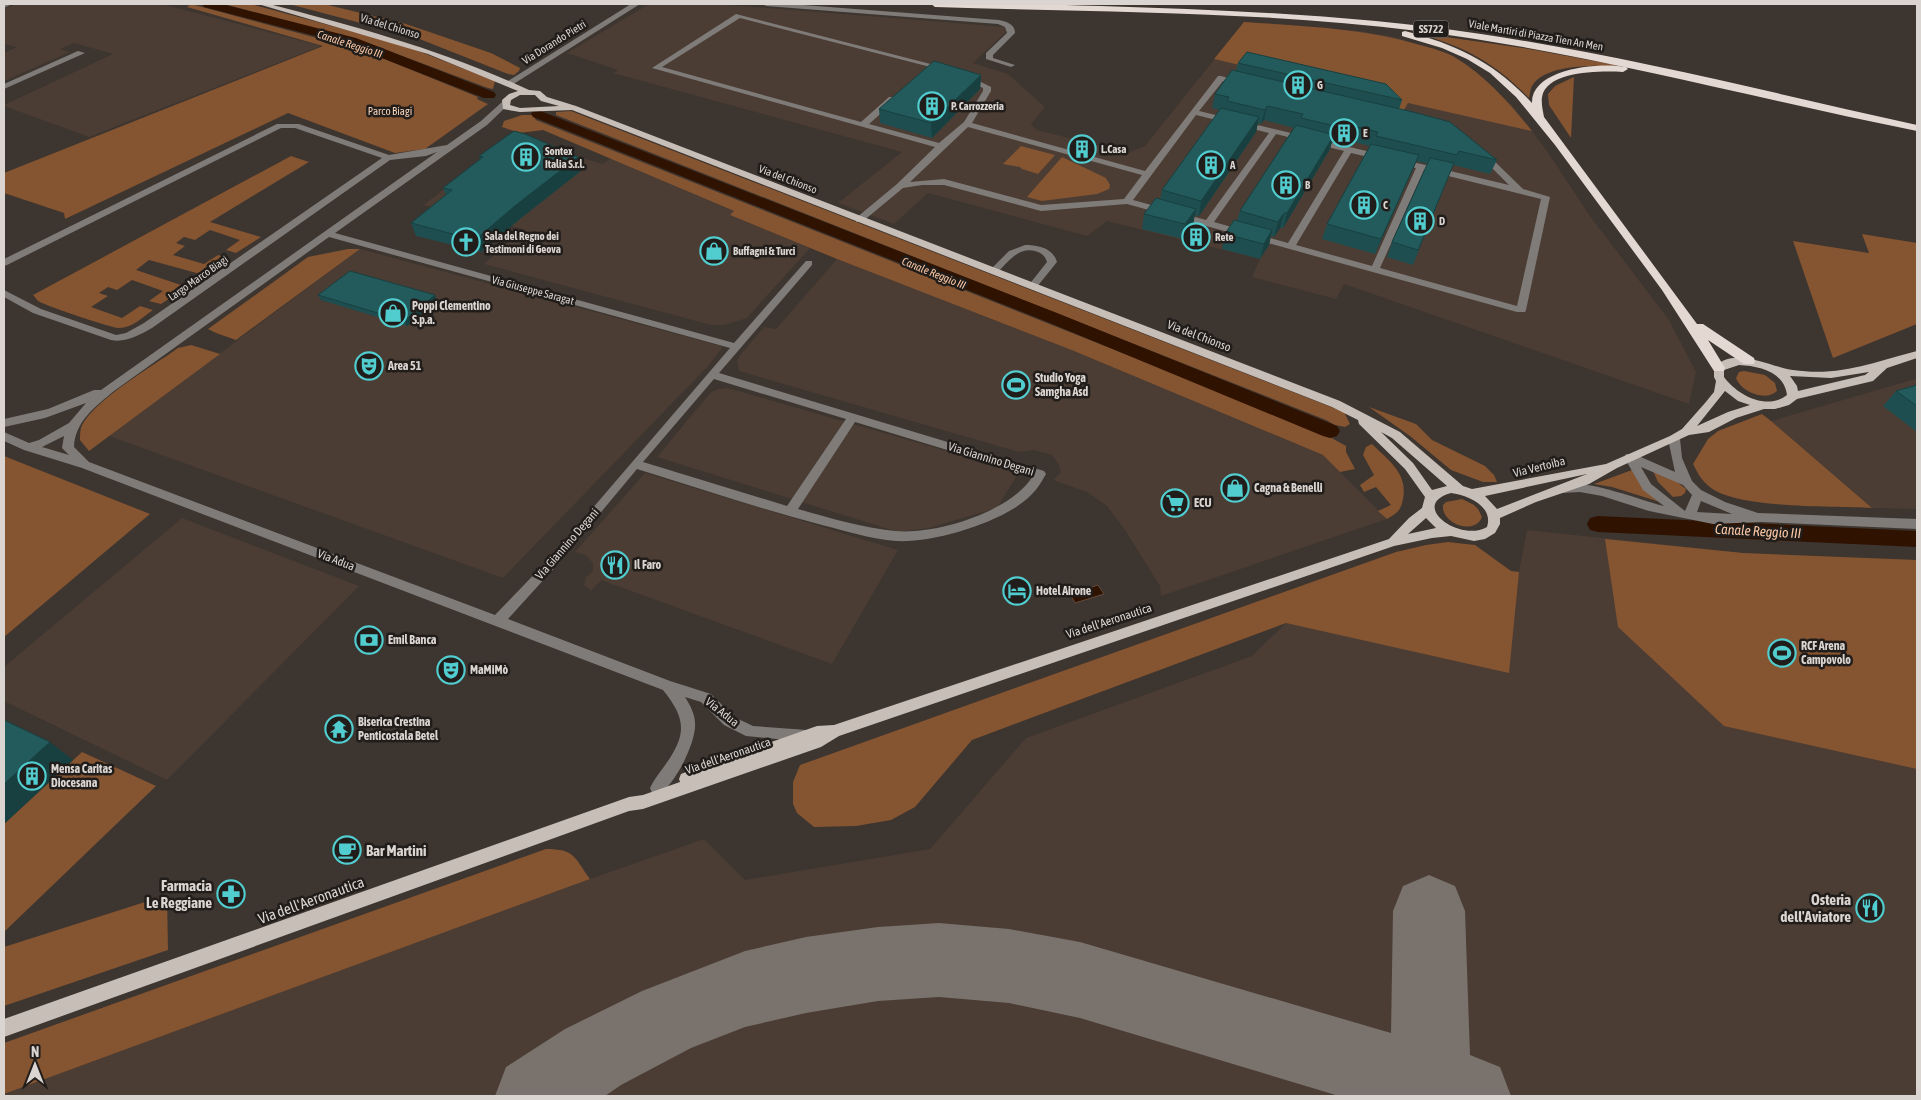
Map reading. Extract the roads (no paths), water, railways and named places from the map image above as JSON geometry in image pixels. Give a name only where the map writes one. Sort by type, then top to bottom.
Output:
[{"type":"highway","name":"Viale Martiri di Piazza Tien An Men","points":[[935,4],[1256,13],[1353,20],[1451,32],[1544,47],[1917,128]]},
{"type":"highway","name":"Viale Martiri di Piazza Tien An Men","points":[[1218,4],[1356,13],[1502,32],[1674,65],[1917,118]]},
{"type":"highway","name":"SS722","points":[[1256,13],[1388,30],[1445,46],[1477,61],[1490,70],[1503,80],[1539,116],[1689,320],[1719,368]]},
{"type":"highway","name":"SS722","points":[[1539,116],[1537,95],[1544,83],[1564,74],[1588,69],[1668,73]]},
{"type":"highway","name":"SS722","points":[[1689,320],[1749,361]]},
{"type":"main road","name":"Via del Chionso","points":[[262,4],[407,43],[508,82],[527,92],[537,93],[544,99],[573,108],[1273,379],[1355,413],[1396,435],[1460,490]]},
{"type":"main road","points":[[508,82],[507,101],[510,109],[516,110]]},
{"type":"main road","points":[[507,101],[527,92]]},
{"type":"main road","name":"Via del Chionso","points":[[529,109],[540,105],[544,99]]},
{"type":"main road","name":"Via del Chionso","points":[[516,110],[573,108]]},
{"type":"main road","name":"Via Vertoiba","points":[[1719,368],[1731,361],[1749,361],[1776,371],[1815,376],[1882,367],[1917,354]]},
{"type":"main road","name":"Via Vertoiba","points":[[1686,432],[1705,429],[1732,415],[1764,405],[1783,404],[1793,396],[1869,378],[1882,367]]},
{"type":"main road","points":[[1719,368],[1721,382],[1738,396],[1764,405]]},
{"type":"main road","name":"Via Vertoiba","points":[[1776,371],[1790,384],[1794,390],[1793,396]]},
{"type":"main road","name":"Via Vertoiba","points":[[1495,515],[1532,498],[1585,481],[1613,465],[1686,432],[1719,393],[1721,382]]},
{"type":"main road","name":"Via del Chionso","points":[[1355,413],[1409,466],[1431,497]]},
{"type":"main road","name":"Via Vertoiba","points":[[1472,493],[1506,489],[1552,477],[1613,465]]},
{"type":"main road","points":[[1450,532],[1436,522],[1428,510],[1428,503],[1431,497],[1442,490],[1460,490],[1472,493],[1491,507],[1495,515]]},
{"type":"main road","name":"Via dell'Aeronautica","points":[[1393,542],[1413,521],[1428,510]]},
{"type":"main road","name":"Via dell'Aeronautica","points":[[629,804],[641,795],[657,788],[817,732],[834,731],[1393,542],[1432,533],[1450,532],[1470,537],[1486,534],[1495,523],[1495,515]]},
{"type":"main road","name":"Via dell'Aeronautica","points":[[4,1028],[629,804],[642,802],[821,741],[834,731]]},
{"type":"street","points":[[4,6],[8,4]]},
{"type":"street","name":"Via Dorando Pietri","points":[[508,82],[636,4]]},
{"type":"street","points":[[766,4],[999,22],[1008,25],[1012,29],[1011,33],[989,55],[990,59],[1011,65]]},
{"type":"street","points":[[859,220],[900,186],[941,146],[967,124],[987,91],[987,87],[950,70],[739,16],[656,68],[941,146]]},
{"type":"street","points":[[4,87],[81,53]]},
{"type":"street","points":[[925,71],[932,65]]},
{"type":"street","points":[[1127,201],[1221,78],[1250,84]]},
{"type":"street","points":[[862,125],[897,95]]},
{"type":"street","points":[[86,465],[68,448],[67,438],[72,426],[80,415],[110,388],[484,123],[507,101]]},
{"type":"street","points":[[484,123],[516,110]]},
{"type":"street","points":[[900,186],[922,182],[944,182],[1041,208],[1127,201],[1375,268],[1521,310],[1546,197],[1194,112]]},
{"type":"street","points":[[967,124],[1148,174]]},
{"type":"street","name":"Largo Marco Biagi","points":[[4,263],[280,126],[296,126],[381,154],[390,161],[410,164],[412,173]]},
{"type":"street","points":[[1209,223],[1274,132]]},
{"type":"street","name":"Largo Marco Biagi","points":[[4,293],[37,311],[115,338],[125,338],[135,334],[174,308],[388,158],[426,153],[455,143]]},
{"type":"street","points":[[1474,147],[1519,190]]},
{"type":"street","points":[[1291,245],[1349,149]]},
{"type":"street","points":[[1375,268],[1421,166]]},
{"type":"street","name":"Via Giuseppe Saragat","points":[[327,234],[738,347]]},
{"type":"street","points":[[994,271],[1016,250],[1026,248],[1046,252],[1052,257],[1052,262],[1033,286]]},
{"type":"street","name":"Via Giannino Degani","points":[[497,622],[553,562],[809,263]]},
{"type":"street","name":"Via Giannino Degani","points":[[635,464],[790,512],[873,532],[899,536],[930,532],[967,523],[1001,511],[1035,486],[1040,474],[713,375]]},
{"type":"street","points":[[4,423],[30,419],[65,409],[110,388]]},
{"type":"street","points":[[790,512],[853,417]]},
{"type":"street","points":[[7,438],[30,419]]},
{"type":"street","points":[[28,447],[44,443],[72,426]]},
{"type":"street","name":"Via Adua","points":[[7,438],[28,447],[86,465],[497,622],[668,686],[706,698],[729,721],[751,732],[807,736]]},
{"type":"street","points":[[1674,439],[1675,460],[1684,481]]},
{"type":"street","points":[[1630,457],[1684,481],[1698,494],[1725,507],[1761,517]]},
{"type":"street","points":[[1630,457],[1647,487],[1669,505],[1689,516]]},
{"type":"street","points":[[1562,489],[1580,488],[1603,492],[1649,507],[1689,516],[1731,519],[1761,517],[1917,524]]},
{"type":"street","points":[[1689,516],[1698,494]]},
{"type":"street","name":"Via Adua","points":[[657,788],[677,761],[687,734],[688,717],[682,704],[668,686]]},
{"type":"waterway","name":"Canale Reggio III","points":[[208,4],[351,41],[489,95]]},
{"type":"waterway","name":"Canale Reggio III","points":[[538,114],[1051,317],[1330,431]]},
{"type":"waterway","name":"Canale Reggio III","points":[[1598,524],[1917,539]]},
{"type":"place","name":"G","points":[[1298,85]]},
{"type":"place","name":"P. Carrozzeria","points":[[932,106]]},
{"type":"place","name":"E","points":[[1344,133]]},
{"type":"place","name":"L.Casa","points":[[1082,149]]},
{"type":"place","name":"Sontex Italia S.r.l.","points":[[526,157]]},
{"type":"place","name":"A","points":[[1211,165]]},
{"type":"place","name":"B","points":[[1286,185]]},
{"type":"place","name":"C","points":[[1364,205]]},
{"type":"place","name":"D","points":[[1420,221]]},
{"type":"place","name":"Rete","points":[[1196,237]]},
{"type":"place","name":"Sala del Regno dei Testimoni di Geova","points":[[466,242]]},
{"type":"place","name":"Buffagni & Turci","points":[[714,251]]},
{"type":"place","name":"Poppi Clementino S.p.a.","points":[[393,313]]},
{"type":"place","name":"Area 51","points":[[369,366]]},
{"type":"place","name":"Studio Yoga Samgha Asd","points":[[1016,385]]},
{"type":"place","name":"Cagna & Benelli","points":[[1235,488]]},
{"type":"place","name":"ECU","points":[[1175,503]]},
{"type":"place","name":"Il Faro","points":[[615,565]]},
{"type":"place","name":"Hotel Airone","points":[[1017,591]]},
{"type":"place","name":"Emil Banca","points":[[369,640]]},
{"type":"place","name":"RCF Arena Campovolo","points":[[1782,653]]},
{"type":"place","name":"MaMiMò","points":[[451,670]]},
{"type":"place","name":"Biserica Crestina Penticostala Betel","points":[[339,729]]},
{"type":"place","name":"Mensa Caritas Diocesana","points":[[32,776]]},
{"type":"place","name":"Bar Martini","points":[[347,850]]},
{"type":"place","name":"Farmacia Le Reggiane","points":[[231,894]]},
{"type":"place","name":"Osteria dell'Aviatore","points":[[1870,908]]},
{"type":"park label","name":"Parco Biagi","points":[[390,111]]}]
